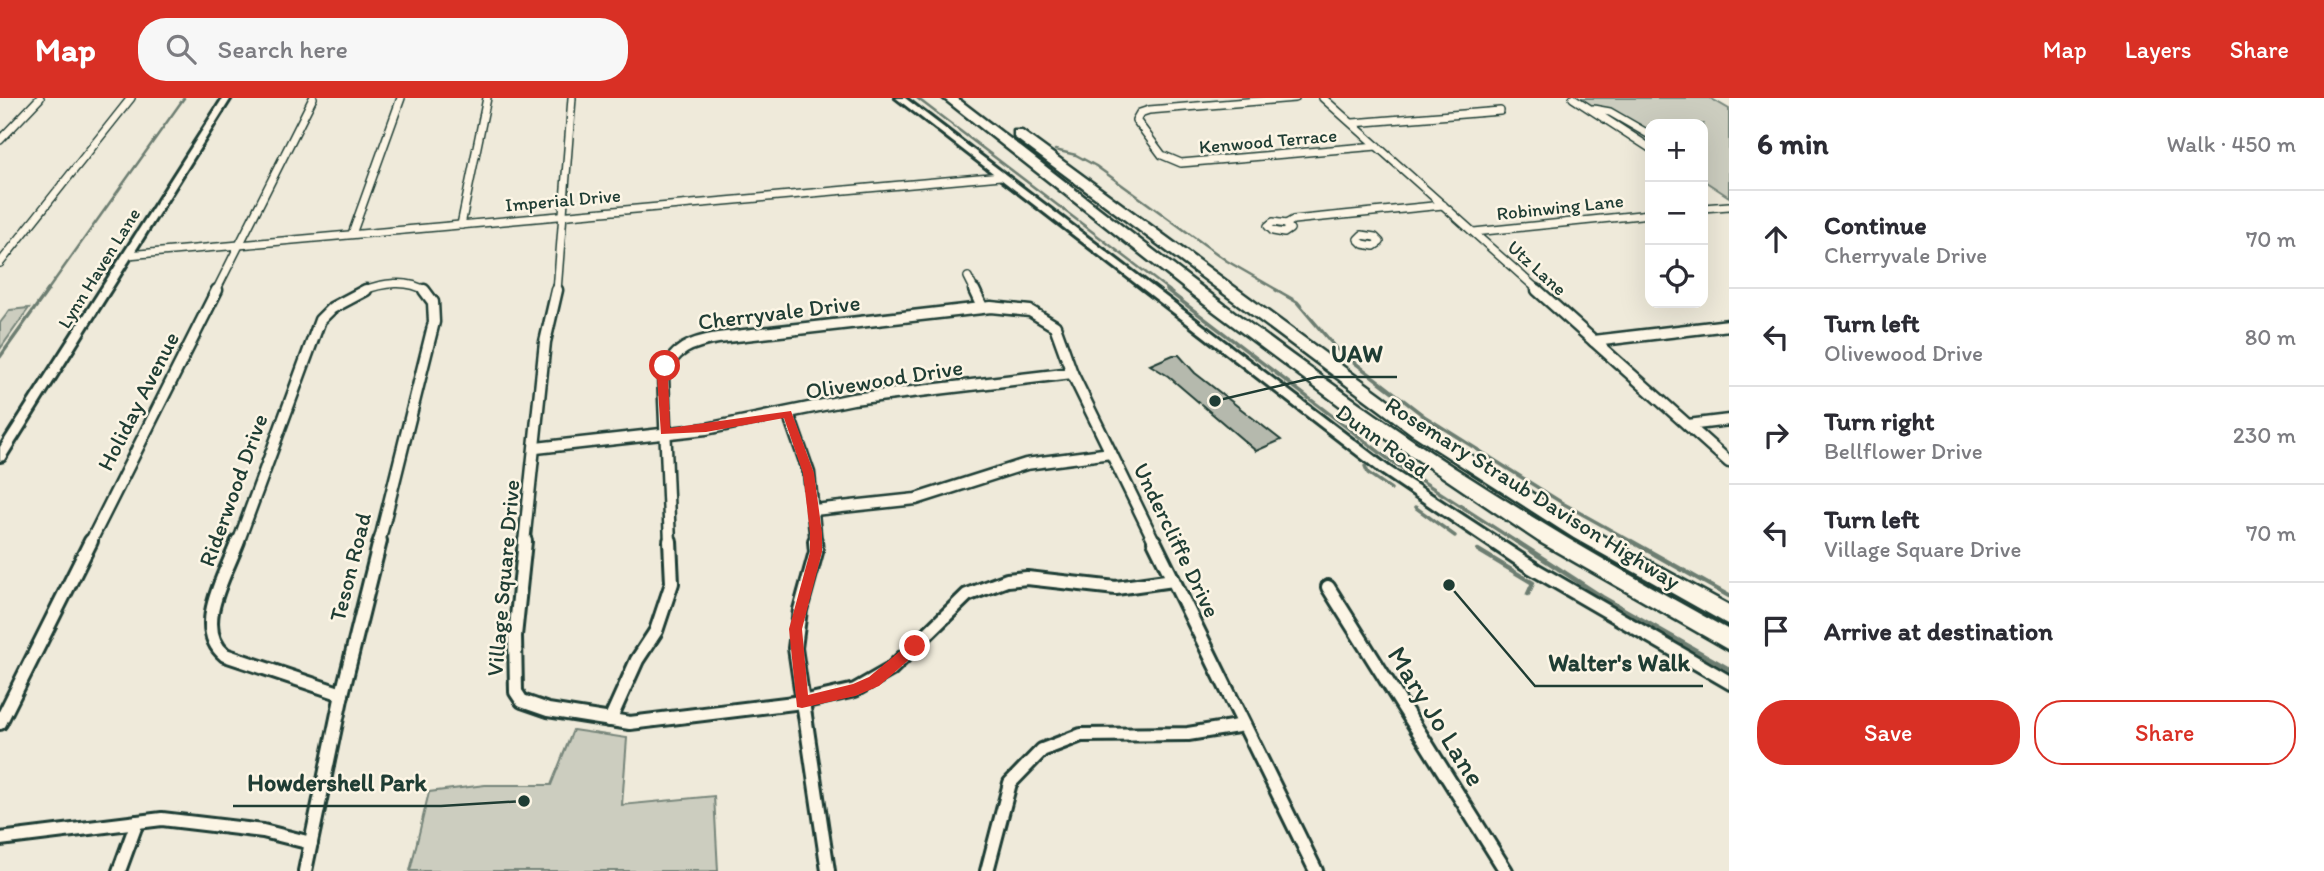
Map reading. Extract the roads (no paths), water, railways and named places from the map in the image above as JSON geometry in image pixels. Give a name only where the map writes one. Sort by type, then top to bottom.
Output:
[{"type":"highway","name":"Rosemary Straub Davison Highway","points":[[949,98],[1307,373],[1413,449],[1578,554],[1729,640]]},
{"type":"highway","name":"Rosemary Straub Davison Highway","points":[[970,98],[1332,369],[1418,430],[1581,533],[1729,616]]},
{"type":"street","points":[[0,140],[40,98]]},
{"type":"street","points":[[0,263],[131,98]]},
{"type":"street","name":"Lynn Haven Lane","points":[[0,457],[227,98]]},
{"type":"street","name":"Holiday Avenue","points":[[0,723],[313,98]]},
{"type":"street","points":[[352,234],[401,98]]},
{"type":"street","points":[[461,225],[487,98]]},
{"type":"street","name":"Village Square Drive","points":[[572,98],[556,302],[545,341],[515,636],[516,692],[522,701],[533,706],[610,720],[654,722],[802,702],[855,690],[874,681],[952,608],[985,586],[1027,578],[1116,588],[1173,580]]},
{"type":"street","name":"Dunn Road","points":[[900,98],[1420,494],[1565,588],[1729,682]]},
{"type":"street","name":"Kenwood Terrace","points":[[1295,98],[1149,110],[1140,113],[1136,120],[1162,155],[1181,163],[1377,146]]},
{"type":"street","name":"Utz Lane","points":[[1323,98],[1729,462]]},
{"type":"street","points":[[1574,99],[1645,143]]},
{"type":"street","points":[[1591,110],[1610,112],[1645,132]]},
{"type":"street","points":[[1353,123],[1500,111]]},
{"type":"street","name":"Imperial Drive","points":[[128,255],[1001,176]]},
{"type":"street","points":[[1286,224],[1293,220],[1443,205]]},
{"type":"street","points":[[1708,208],[1729,206]]},
{"type":"street","points":[[1355,215],[1371,231],[1370,235]]},
{"type":"street","name":"Robinwing Lane","points":[[1474,232],[1645,215]]},
{"type":"street","points":[[968,276],[982,307]]},
{"type":"street","name":"Riderwood Drive","points":[[342,694],[225,655],[213,645],[208,634],[209,621],[320,320],[327,310],[351,295],[386,285],[415,285]]},
{"type":"street","name":"Teson Road","points":[[305,871],[342,694],[434,322],[437,306],[434,298],[415,285]]},
{"type":"street","name":"Undercliffe Drive","points":[[982,307],[1020,309],[1055,326],[1072,373],[1316,871]]},
{"type":"street","name":"Cherryvale Drive","points":[[610,720],[636,660],[656,631],[672,583],[663,376],[668,359],[687,345],[718,338],[982,307]]},
{"type":"street","points":[[1594,341],[1729,325]]},
{"type":"street","name":"Olivewood Drive","points":[[536,448],[720,427],[853,399],[1072,373]]},
{"type":"street","points":[[788,414],[809,473],[814,510],[816,552],[796,629],[802,702],[828,871]]},
{"type":"street","points":[[1688,425],[1729,420]]},
{"type":"street","points":[[814,510],[916,499],[1026,464],[1111,453]]},
{"type":"street","name":"Mary Jo Lane","points":[[1328,587],[1506,871]]},
{"type":"street","points":[[987,871],[1010,783],[1042,750],[1081,735],[1188,734],[1244,725]]},
{"type":"street","points":[[0,839],[162,819],[262,831],[311,843]]},
{"type":"street","points":[[119,871],[137,822]]},
{"type":"waterway","points":[[47,291],[184,98]]},
{"type":"waterway","points":[[917,98],[1170,291]]},
{"type":"waterway","points":[[1055,150],[1076,155],[1096,166],[1227,261],[1279,291]]},
{"type":"waterway","points":[[0,357],[48,290]]},
{"type":"waterway","points":[[1167,290],[1391,461],[1518,543]]},
{"type":"waterway","points":[[1276,290],[1297,302],[1337,349],[1424,416],[1564,504],[1634,543]]},
{"type":"waterway","points":[[1365,466],[1368,473],[1391,489]]},
{"type":"waterway","points":[[1415,507],[1455,536]]},
{"type":"waterway","points":[[1516,541],[1602,597],[1729,669]]},
{"type":"waterway","points":[[1631,541],[1729,596]]},
{"type":"waterway","points":[[1478,550],[1533,583],[1528,594]]},
{"type":"place","name":"UAW","points":[[1215,401]]},
{"type":"place","name":"Walter's Walk","points":[[1449,585]]},
{"type":"place","name":"Howdershell Park","points":[[524,801]]}]
